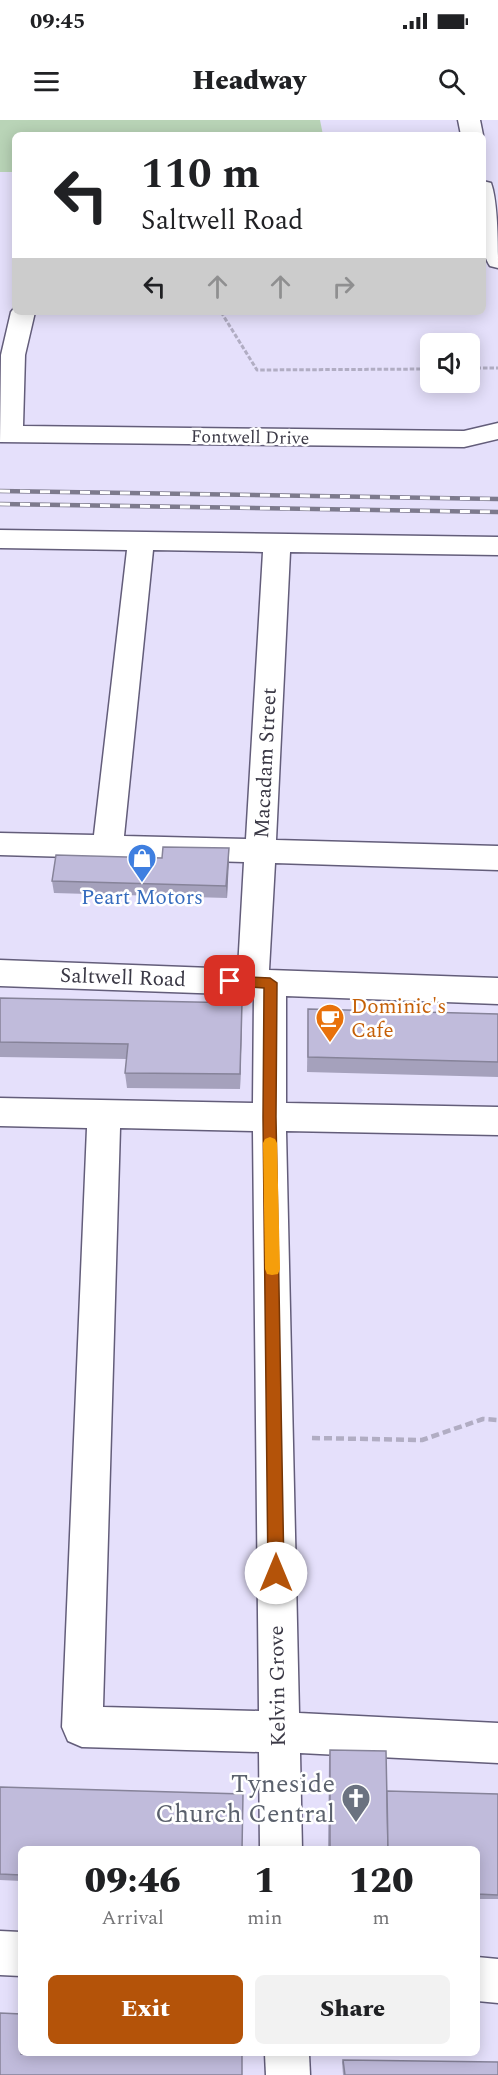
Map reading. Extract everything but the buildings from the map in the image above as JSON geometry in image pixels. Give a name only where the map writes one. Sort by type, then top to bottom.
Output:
[{"type":"street","points":[[486,203],[498,261]]},
{"type":"street","points":[[5,434],[13,355],[22,315]]},
{"type":"street","name":"Fontwell Drive","points":[[5,434],[464,439],[498,431]]},
{"type":"street","points":[[108,847],[141,541]]},
{"type":"street","points":[[1,542],[413,543],[498,546]]},
{"type":"street","name":"Macadam Street","points":[[262,983],[260,851],[277,543]]},
{"type":"street","points":[[0,844],[498,858]]},
{"type":"street","name":"Saltwell Road","points":[[0,973],[498,991]]},
{"type":"street","name":"Kelvin Grove","points":[[262,983],[270,1117],[276,1437],[277,1732],[281,1846]]},
{"type":"street","points":[[0,1112],[498,1121]]},
{"type":"street","points":[[104,1114],[82,1727],[277,1732],[498,1743]]},
{"type":"street","points":[[0,1953],[18,1954]]},
{"type":"street","points":[[480,1979],[498,1981]]},
{"type":"street","points":[[287,2056],[288,2075]]},
{"type":"path","points":[[223,315],[257,370],[420,369]]},
{"type":"path","points":[[480,368],[498,368]]},
{"type":"path","points":[[276,1437],[422,1440],[483,1419],[498,1420]]},
{"type":"green space","points":[[0,120],[320,120],[322,132],[12,132],[12,172],[0,172]]},
{"type":"railway","points":[[0,491],[498,499]]},
{"type":"railway","points":[[0,504],[498,512]]},
{"type":"slow traffic","points":[[270,1143],[272,1269]]},
{"type":"place","name":"Peart Motors","points":[[142,884]]},
{"type":"place","name":"Dominic's Cafe","points":[[330,1044]]},
{"type":"place","name":"Tyneside Church Central","points":[[356,1824]]},
{"type":"route","points":[[230,981],[270,983],[276,1573]]}]
